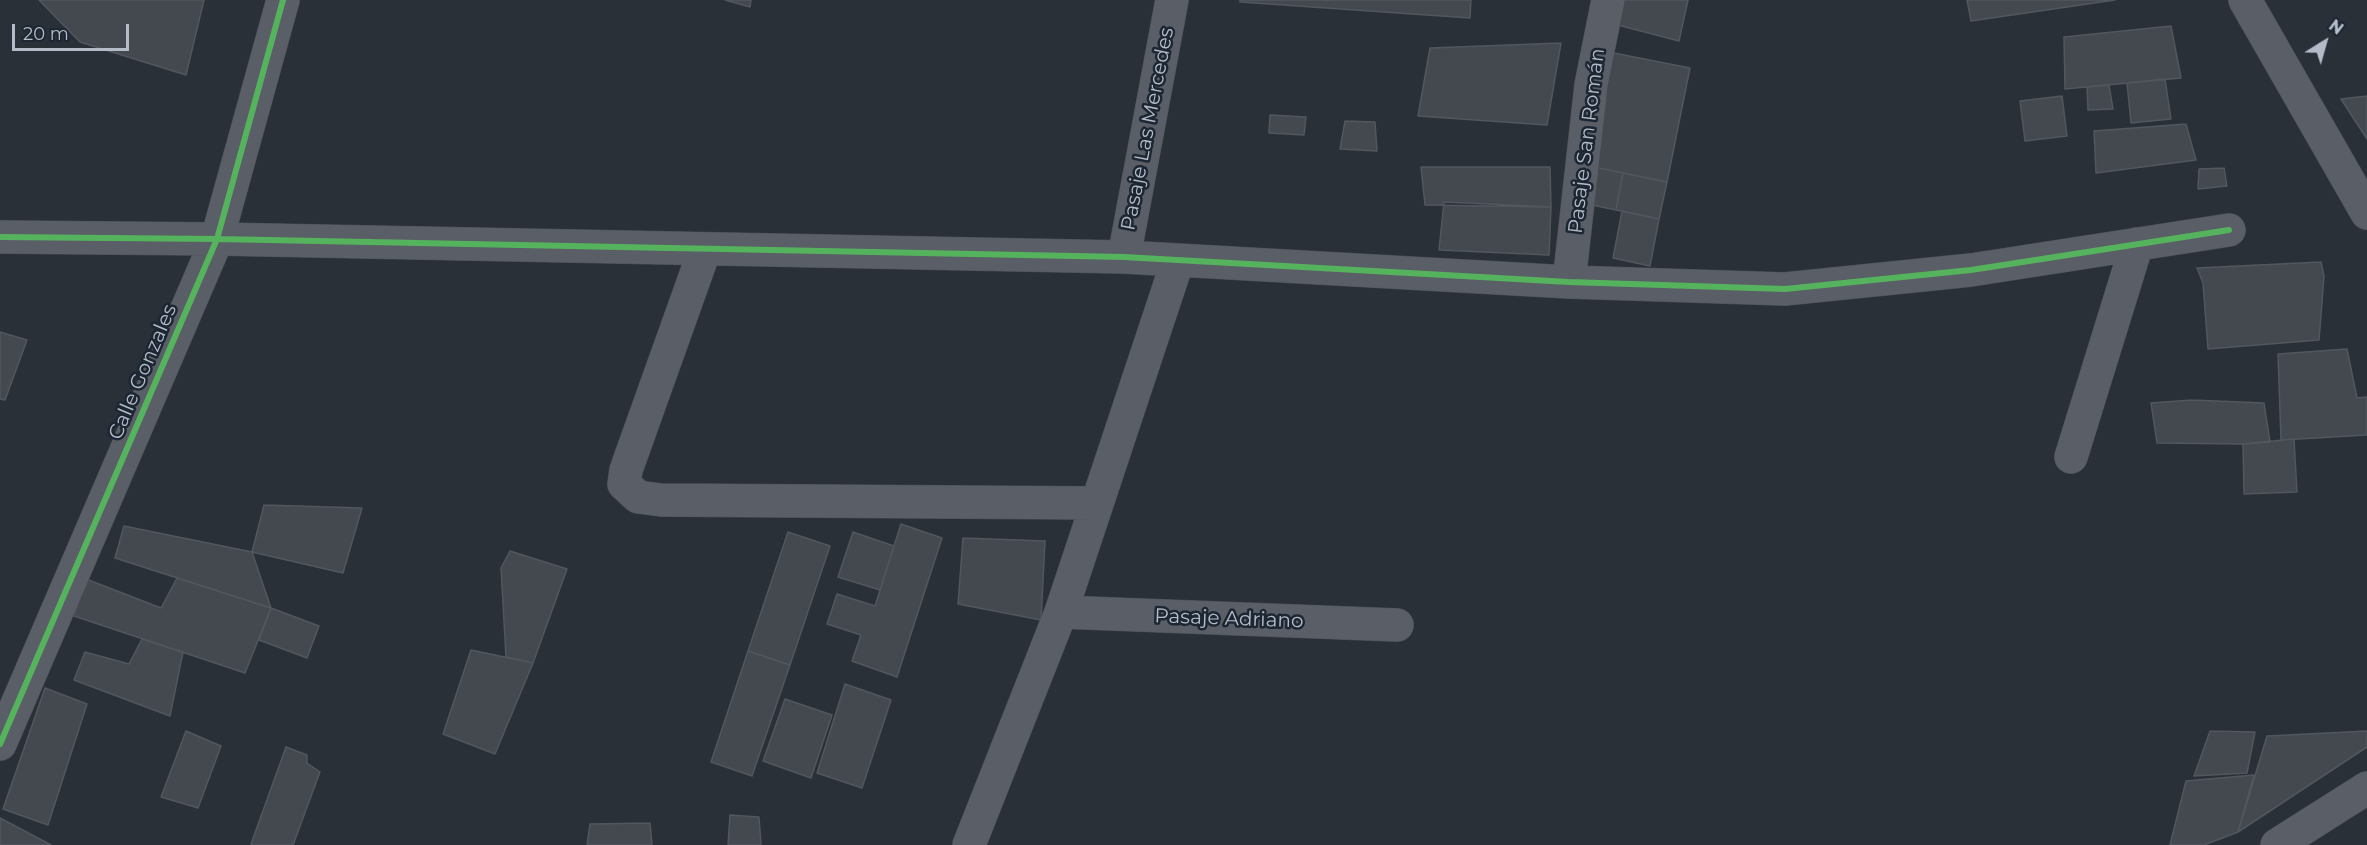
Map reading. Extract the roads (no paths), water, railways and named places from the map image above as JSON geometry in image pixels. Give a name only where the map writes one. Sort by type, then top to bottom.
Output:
[{"type":"street","name":"Calle Gonzales","points":[[0,744],[217,239],[283,0]]},
{"type":"street","name":"Pasaje Las Mercedes","points":[[1124,257],[1172,0]]},
{"type":"street","name":"Pasaje San Román","points":[[1569,282],[1591,85],[1608,0]]},
{"type":"street","points":[[2245,0],[2367,213]]},
{"type":"street","points":[[0,237],[217,239],[1124,257],[1569,282],[1785,290],[1971,270],[2229,230]]},
{"type":"street","points":[[2071,457],[2137,244]]},
{"type":"street","points":[[705,249],[626,470],[624,484],[638,497],[661,500],[1097,502]]},
{"type":"street","points":[[969,845],[1060,612],[1178,260]]},
{"type":"street","name":"Pasaje Adriano","points":[[1060,612],[1397,625]]},
{"type":"street","points":[[2277,845],[2367,788]]}]
